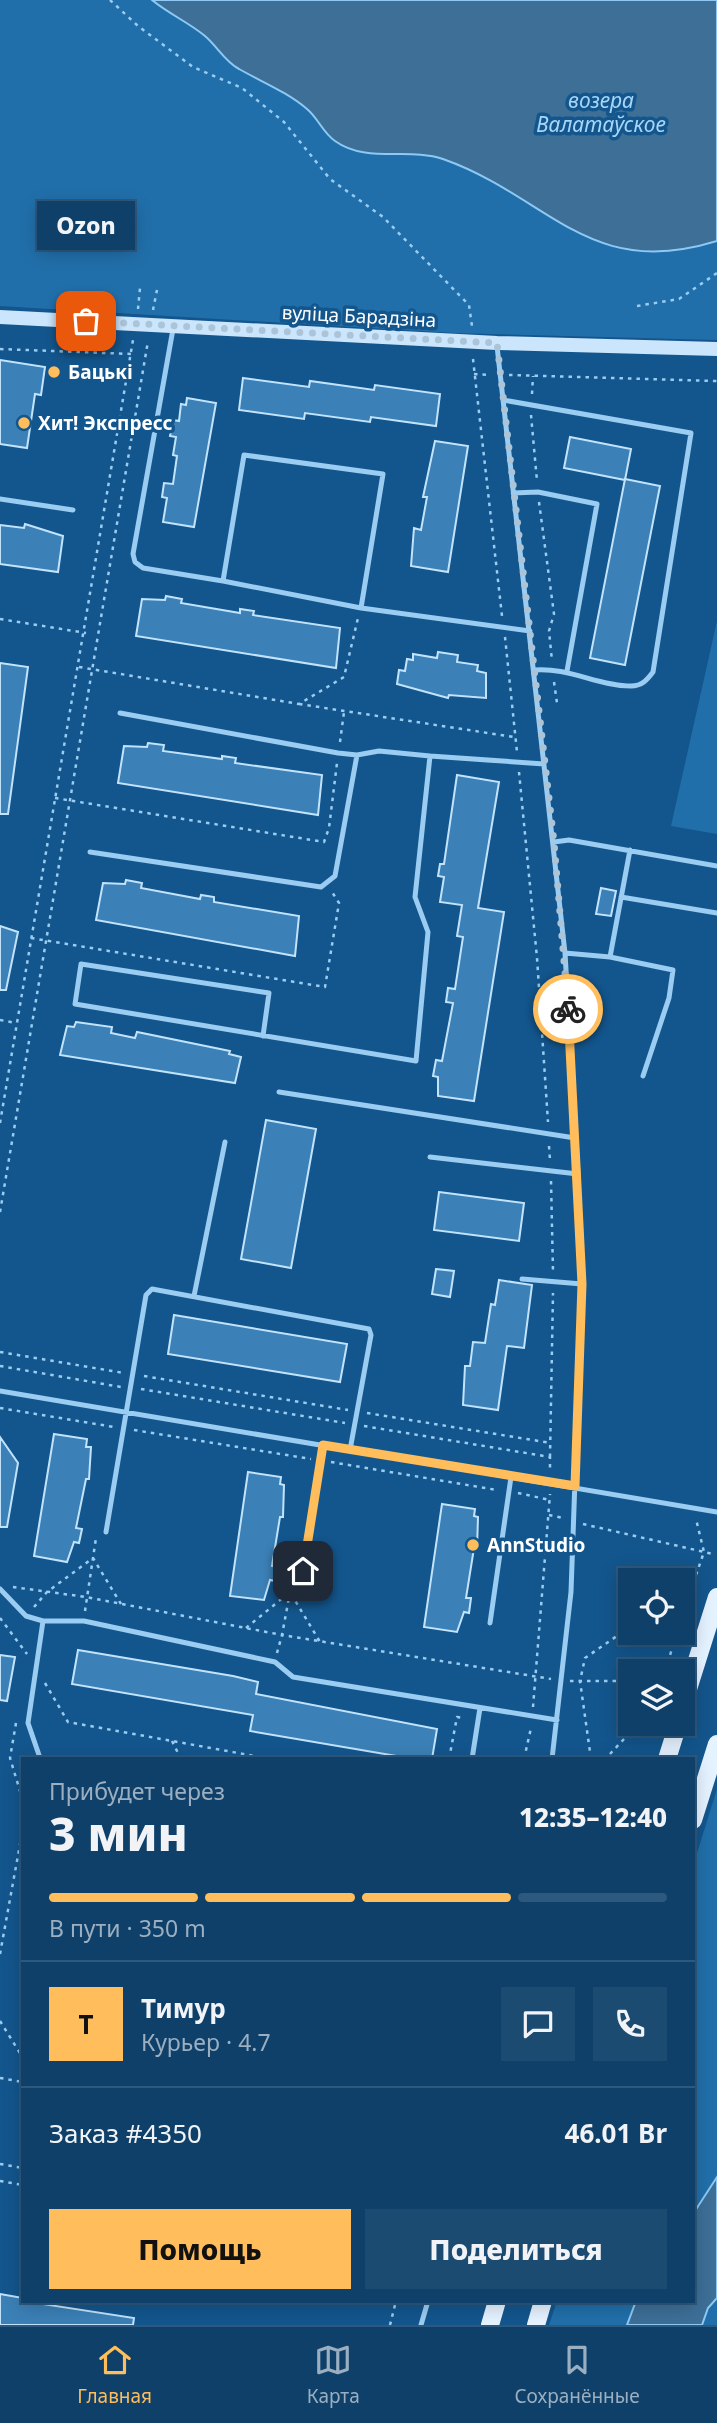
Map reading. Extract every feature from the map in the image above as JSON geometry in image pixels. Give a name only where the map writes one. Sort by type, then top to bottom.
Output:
[{"type":"main road","points":[[695,1667],[717,1597]]},
{"type":"main road","points":[[668,1757],[674,1736]]},
{"type":"main road","points":[[695,1814],[717,1744]]},
{"type":"main road","points":[[490,2325],[496,2303]]},
{"type":"main road","points":[[536,2325],[542,2303]]},
{"type":"street","name":"вуліца Барадзіна","points":[[0,317],[497,343],[717,349]]},
{"type":"lane","points":[[173,326],[133,554],[135,562],[143,568],[361,608],[530,631]]},
{"type":"lane","points":[[497,343],[565,953],[578,1174],[582,1284],[571,1592],[552,1757]]},
{"type":"lane","points":[[503,400],[691,433],[653,672],[645,683],[632,686],[552,668],[534,670]]},
{"type":"lane","points":[[223,581],[244,455],[383,474],[361,608]]},
{"type":"lane","points":[[513,493],[538,492],[597,504],[567,671]]},
{"type":"lane","points":[[0,499],[73,510]]},
{"type":"lane","points":[[120,713],[338,753],[357,755],[379,751],[544,764]]},
{"type":"lane","points":[[90,852],[307,888],[327,885],[335,876],[357,755]]},
{"type":"lane","points":[[262,1036],[269,993],[81,964],[75,1004],[262,1036],[416,1061],[428,932],[415,897],[430,756]]},
{"type":"lane","points":[[554,842],[569,840],[717,866]]},
{"type":"lane","points":[[610,957],[630,850]]},
{"type":"lane","points":[[621,897],[717,913]]},
{"type":"lane","points":[[565,953],[610,957],[673,970],[669,998],[643,1076]]},
{"type":"lane","points":[[279,1092],[575,1138]]},
{"type":"lane","points":[[194,1296],[225,1142]]},
{"type":"lane","points":[[430,1157],[578,1174]]},
{"type":"lane","points":[[522,1279],[582,1284]]},
{"type":"lane","points":[[106,1532],[148,1293],[156,1289],[369,1329],[350,1450]]},
{"type":"lane","points":[[0,1391],[717,1512]]},
{"type":"lane","points":[[303,1571],[323,1445]]},
{"type":"lane","points":[[490,1623],[511,1477]]},
{"type":"lane","points":[[0,1589],[26,1616],[43,1621],[84,1621],[275,1662],[293,1677],[557,1720]]},
{"type":"lane","points":[[40,1757],[28,1723],[43,1621]]},
{"type":"lane","points":[[472,1757],[480,1708]]},
{"type":"lane","points":[[421,2325],[427,2303]]},
{"type":"path","points":[[110,0],[138,26],[194,67],[242,88],[284,122],[330,179],[383,217],[469,305],[472,329]]},
{"type":"path","points":[[637,306],[679,299],[717,273]]},
{"type":"path","points":[[138,310],[140,288]]},
{"type":"path","points":[[0,1212],[157,289]]},
{"type":"path","points":[[0,1123],[86,633],[133,340]]},
{"type":"path","points":[[0,349],[131,354]]},
{"type":"path","points":[[473,351],[537,958],[549,1133],[553,1280],[550,1475]]},
{"type":"path","points":[[474,374],[717,381]]},
{"type":"path","points":[[533,376],[532,405],[538,492],[554,614],[550,631],[557,703]]},
{"type":"path","points":[[299,704],[344,677],[361,608]]},
{"type":"path","points":[[0,619],[86,633]]},
{"type":"path","points":[[79,667],[344,712],[515,737]]},
{"type":"path","points":[[55,798],[324,842],[329,828],[344,712]]},
{"type":"path","points":[[31,938],[325,986],[340,903],[327,885]]},
{"type":"path","points":[[0,1020],[16,1023]]},
{"type":"path","points":[[0,1353],[351,1410]]},
{"type":"path","points":[[0,1367],[121,1387]]},
{"type":"path","points":[[137,1389],[348,1423]]},
{"type":"path","points":[[0,1408],[550,1500]]},
{"type":"path","points":[[365,1413],[551,1443]]},
{"type":"path","points":[[363,1426],[550,1457]]},
{"type":"path","points":[[533,1710],[550,1490]]},
{"type":"path","points":[[550,1515],[566,1519]]},
{"type":"path","points":[[695,1516],[704,1552],[695,1578]]},
{"type":"path","points":[[583,1524],[713,1554]]},
{"type":"path","points":[[26,1616],[47,1592],[93,1558],[121,1604]]},
{"type":"path","points":[[12,1587],[121,1604],[320,1642],[554,1679]]},
{"type":"path","points":[[246,1628],[290,1592],[320,1642]]},
{"type":"path","points":[[0,1618],[27,1653],[68,1722],[260,1757]]},
{"type":"path","points":[[275,1662],[282,1635]]},
{"type":"path","points":[[592,1757],[580,1681],[585,1658],[618,1635]]},
{"type":"path","points":[[25,1667],[27,1653]]},
{"type":"path","points":[[570,1681],[618,1681]]},
{"type":"path","points":[[17,1719],[10,1758],[21,1794]]},
{"type":"path","points":[[524,1757],[531,1723]]},
{"type":"path","points":[[610,1754],[627,1736]]},
{"type":"path","points":[[172,1741],[180,1757]]},
{"type":"path","points":[[0,1954],[21,1839]]},
{"type":"path","points":[[0,2021],[21,2055]]},
{"type":"path","points":[[0,2078],[21,2082]]},
{"type":"path","points":[[0,2164],[21,2168]]},
{"type":"path","points":[[0,2181],[21,2185]]},
{"type":"path","points":[[390,2325],[396,2303]]},
{"type":"shaded area","points":[[0,0],[717,0],[717,340],[455,333],[0,306]]},
{"type":"shaded area","points":[[717,621],[717,834],[671,826]]},
{"type":"shaded area","points":[[717,1789],[717,2325],[549,2325],[556,2303],[695,2303],[695,1860]]},
{"type":"water","name":"возера Валатаўское","points":[[152,0],[717,0],[717,241],[673,251],[635,250],[602,243],[572,229],[480,175],[443,159],[416,154],[374,154],[347,148],[331,138],[311,113],[299,103],[234,66],[205,36]]},
{"type":"water","points":[[717,2177],[717,2298],[708,2308],[702,2325],[627,2325],[635,2303],[695,2303],[695,2211]]},
{"type":"building","points":[[0,360],[45,367],[41,395],[35,394],[27,448],[0,444]]},
{"type":"building","points":[[243,378],[309,387],[310,381],[374,390],[375,385],[440,394],[436,426],[371,417],[370,422],[305,413],[304,419],[239,410]]},
{"type":"building","points":[[187,398],[216,403],[194,527],[163,522],[167,498],[162,497],[164,483],[173,484],[177,456],[173,455],[176,437],[170,436],[173,420],[179,421],[181,404],[186,405]]},
{"type":"building","points":[[570,437],[631,449],[625,480],[564,468]]},
{"type":"building","points":[[435,441],[468,446],[448,572],[411,566],[414,528],[421,530],[427,497],[423,497]]},
{"type":"building","points":[[625,479],[660,486],[625,665],[590,658]]},
{"type":"building","points":[[25,524],[63,536],[58,572],[0,564],[0,525],[24,528]]},
{"type":"building","points":[[166,596],[182,599],[181,603],[240,613],[240,609],[254,611],[253,615],[340,628],[336,668],[136,636],[142,599],[165,600]]},
{"type":"building","points":[[438,652],[458,655],[457,662],[478,665],[477,671],[486,673],[486,698],[449,695],[448,698],[397,684],[399,670],[405,671],[407,659],[413,660],[413,654],[437,658]]},
{"type":"building","points":[[0,663],[28,667],[8,814],[0,814]]},
{"type":"building","points":[[148,743],[164,745],[163,751],[222,759],[222,756],[236,758],[235,763],[322,775],[318,815],[118,783],[124,746],[147,747]]},
{"type":"building","points":[[457,775],[499,782],[478,908],[504,912],[474,1101],[438,1096],[438,1077],[433,1076],[436,1060],[442,1061],[453,1003],[446,1002],[448,988],[455,989],[463,937],[457,936],[462,905],[440,902],[444,877],[438,876],[440,864],[444,864]]},
{"type":"building","points":[[126,880],[142,883],[141,888],[200,899],[201,895],[214,897],[214,902],[299,916],[295,956],[96,920],[103,883],[125,884]]},
{"type":"building","points":[[601,888],[616,891],[611,916],[596,914]]},
{"type":"building","points":[[0,926],[18,932],[6,990],[0,990]]},
{"type":"building","points":[[76,1022],[112,1027],[111,1033],[135,1038],[137,1032],[230,1051],[229,1054],[241,1057],[235,1083],[60,1055],[67,1026],[74,1027]]},
{"type":"building","points":[[266,1120],[316,1129],[291,1268],[241,1259]]},
{"type":"building","points":[[439,1192],[524,1203],[519,1241],[434,1230]]},
{"type":"building","points":[[436,1269],[454,1271],[450,1297],[432,1294]]},
{"type":"building","points":[[499,1280],[532,1285],[524,1348],[507,1346],[498,1410],[463,1405],[465,1366],[470,1366],[473,1342],[485,1343],[491,1304],[495,1305]]},
{"type":"building","points":[[174,1315],[347,1344],[340,1382],[168,1354]]},
{"type":"building","points":[[54,1434],[87,1439],[86,1447],[91,1447],[89,1479],[86,1479],[76,1528],[82,1529],[79,1543],[74,1542],[67,1562],[34,1556]]},
{"type":"building","points":[[0,1437],[18,1463],[7,1527],[0,1527]]},
{"type":"building","points":[[248,1472],[281,1477],[280,1484],[284,1485],[283,1517],[280,1517],[272,1566],[277,1567],[275,1581],[270,1580],[264,1600],[230,1596]]},
{"type":"building","points":[[442,1504],[475,1509],[474,1516],[478,1517],[477,1549],[474,1548],[466,1598],[471,1598],[469,1613],[464,1612],[457,1632],[424,1627]]},
{"type":"building","points":[[78,1650],[233,1676],[258,1682],[256,1694],[437,1729],[432,1757],[402,1757],[250,1731],[253,1715],[72,1684]]},
{"type":"building","points":[[0,1655],[15,1657],[7,1701],[0,1700]]},
{"type":"building","points":[[0,2294],[21,2298],[21,2303],[134,2318],[133,2325],[0,2325]]},
{"type":"way so far","points":[[86,321],[497,343],[554,842],[568,1009]]},
{"type":"place","name":"Ozon","points":[[86,321]]},
{"type":"place","name":"Бацькі","points":[[54,372]]},
{"type":"place","name":"Хит! Экспресс","points":[[24,423]]},
{"type":"place","name":"AnnStudio","points":[[473,1545]]},
{"type":"route","points":[[303,1571],[323,1445],[575,1486],[582,1284],[568,1009]]}]
